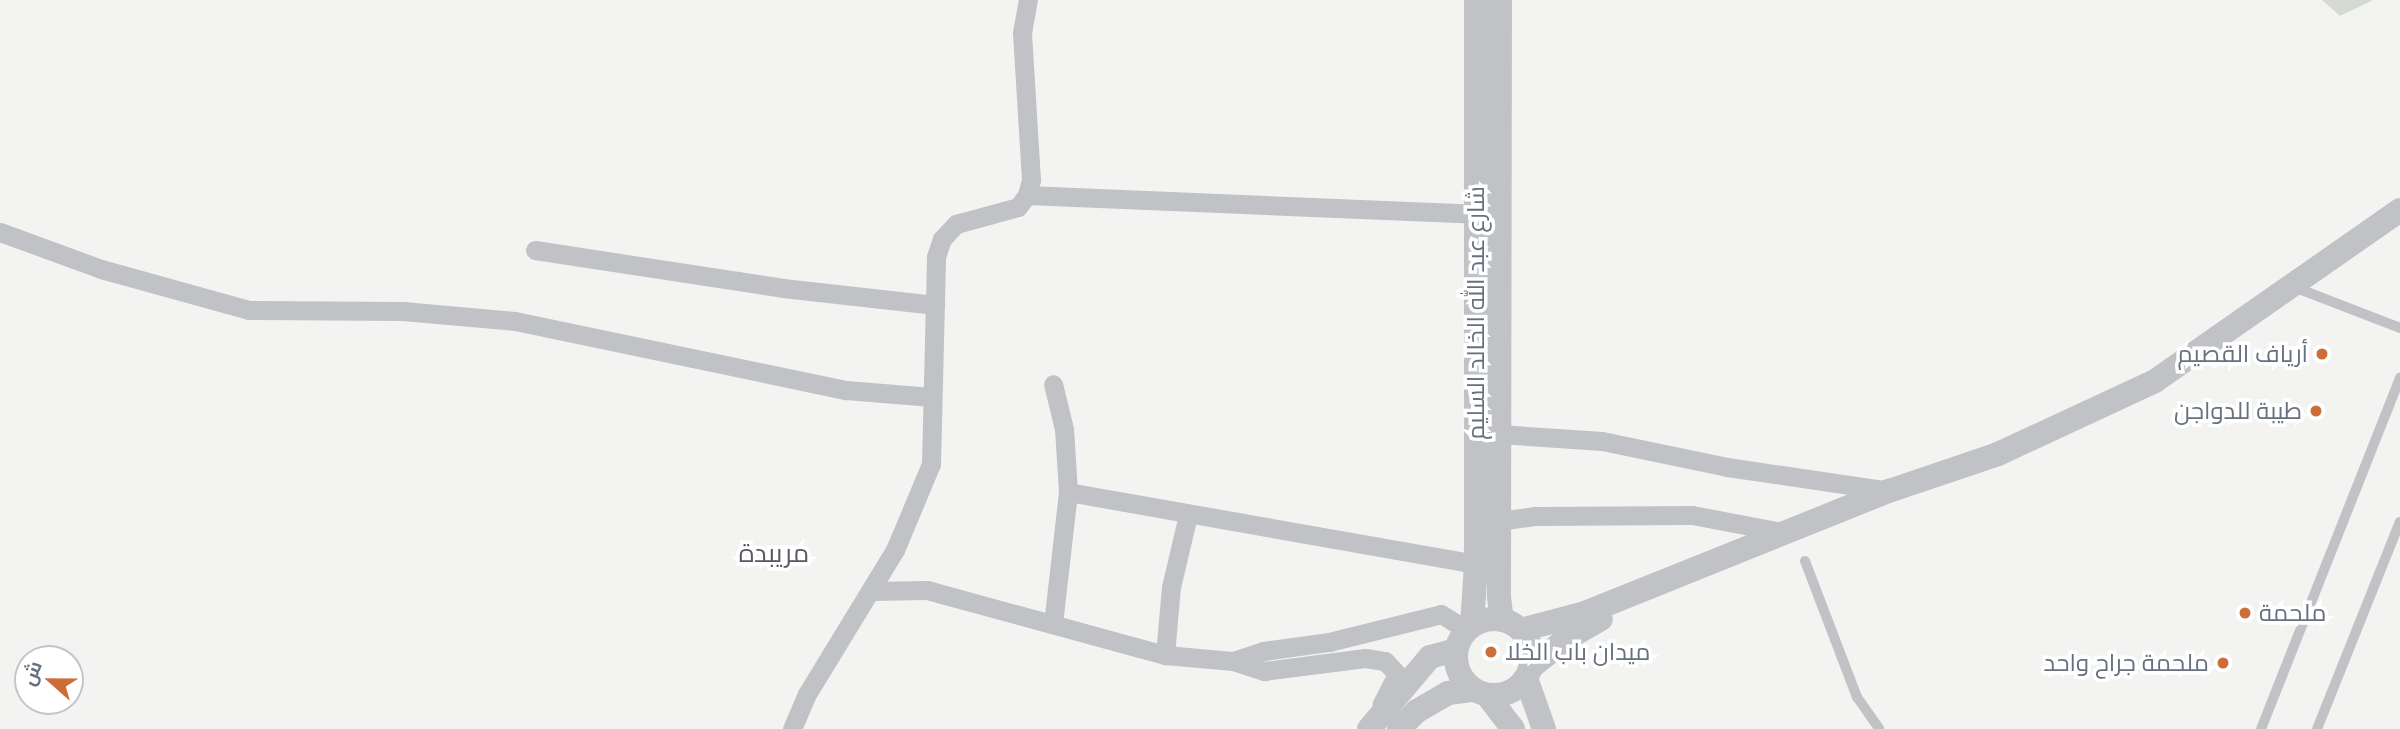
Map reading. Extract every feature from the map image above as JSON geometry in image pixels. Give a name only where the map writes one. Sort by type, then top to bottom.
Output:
[{"type":"street","points":[[792,729],[807,694],[895,550],[931,464],[936,257],[942,239],[956,224],[1018,207],[1027,195],[1031,180],[1022,33],[1028,0]]},
{"type":"street","name":"شارع عبد الله الخالد السليم","points":[[1465,635],[1476,564],[1476,0]]},
{"type":"street","name":"شارع عبد الله الخالد السليم","points":[[1500,0],[1499,521],[1512,624]]},
{"type":"street","points":[[1027,195],[1476,214]]},
{"type":"street","points":[[1369,729],[1430,657],[1465,635],[1481,621],[1553,624],[1787,534],[1889,491],[1998,454],[2155,381],[2400,210]]},
{"type":"street","points":[[0,232],[101,269],[249,310],[403,312],[515,321],[846,390],[932,397]]},
{"type":"street","points":[[535,250],[783,288],[935,305]]},
{"type":"street","points":[[1052,624],[1068,492],[1064,429],[1053,384]]},
{"type":"street","points":[[1499,434],[1602,441],[1727,467],[1889,491]]},
{"type":"street","points":[[1068,492],[1476,564]]},
{"type":"street","points":[[1166,654],[1171,587],[1188,515]]},
{"type":"street","points":[[1499,521],[1536,516],[1692,515],[1787,534]]},
{"type":"street","points":[[1399,729],[1417,711],[1448,693],[1509,692],[1566,639],[1675,577]]},
{"type":"street","points":[[871,591],[927,590],[1166,654],[1233,661],[1264,671],[1365,658],[1385,661],[1397,674],[1369,729]]},
{"type":"street","points":[[1233,661],[1263,650],[1329,642],[1441,614],[1465,635]]},
{"type":"street","points":[[1512,624],[1531,647],[1528,673],[1544,729]]},
{"type":"street","points":[[1465,635],[1459,673],[1481,692],[1513,729]]},
{"type":"lane","points":[[2294,286],[2400,328]]},
{"type":"lane","points":[[2261,729],[2400,378]]},
{"type":"lane","points":[[2317,729],[2400,522]]},
{"type":"lane","points":[[1805,561],[1857,697],[1879,729]]},
{"type":"shaded area","points":[[2322,0],[2373,0],[2340,16]]},
{"type":"place","name":"أرياف القصيم","points":[[2322,354]]},
{"type":"place","name":"طيبة للدواجن","points":[[2316,411]]},
{"type":"place","name":"ملحمة","points":[[2245,613]]},
{"type":"place","name":"ميدان باب الخلا","points":[[1491,652]]},
{"type":"place","name":"ملحمة جراح واحد","points":[[2223,663]]},
{"type":"district","name":"مريبدة","points":[[774,553]]}]
